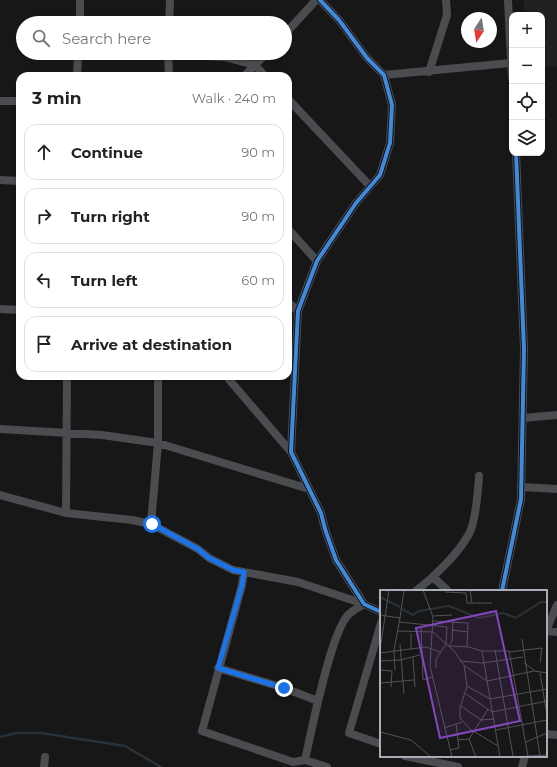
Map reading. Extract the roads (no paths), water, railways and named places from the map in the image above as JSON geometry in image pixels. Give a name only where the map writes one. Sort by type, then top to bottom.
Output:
[{"type":"street","points":[[80,0],[80,16]]},
{"type":"street","points":[[169,16],[170,0]]},
{"type":"street","points":[[292,26],[316,0]]},
{"type":"street","points":[[291,452],[298,311],[317,261],[356,203],[380,175],[390,143],[392,105],[384,75],[367,58],[339,20],[320,0]]},
{"type":"street","points":[[429,72],[447,15],[446,0]]},
{"type":"street","points":[[508,0],[510,48]]},
{"type":"street","points":[[77,72],[78,60]]},
{"type":"street","points":[[168,60],[169,72]]},
{"type":"street","points":[[236,60],[255,65],[261,72]]},
{"type":"street","points":[[248,72],[260,60]]},
{"type":"street","points":[[384,75],[429,72],[509,63]]},
{"type":"street","points":[[0,101],[16,102]]},
{"type":"street","points":[[292,103],[370,186]]},
{"type":"street","points":[[502,590],[517,522],[521,487],[524,349],[516,156]]},
{"type":"street","points":[[0,180],[16,181]]},
{"type":"street","points":[[292,233],[317,261]]},
{"type":"street","points":[[292,306],[298,311]]},
{"type":"street","points":[[0,309],[16,310]]},
{"type":"street","points":[[66,513],[67,380]]},
{"type":"street","points":[[152,524],[158,442],[158,380]]},
{"type":"street","points":[[229,380],[291,452],[321,513],[325,530],[336,560],[364,604]]},
{"type":"street","points":[[523,418],[557,415]]},
{"type":"street","points":[[0,429],[66,432],[158,442],[309,489]]},
{"type":"street","points":[[417,590],[434,578],[470,534],[478,501],[479,476]]},
{"type":"street","points":[[521,487],[557,489]]},
{"type":"street","points":[[0,495],[66,513],[132,520],[152,524],[233,570],[298,582],[364,604],[380,612]]},
{"type":"street","points":[[244,572],[242,585],[218,668],[202,731],[293,762],[305,760],[327,767]]},
{"type":"street","points":[[434,578],[447,590]]},
{"type":"street","points":[[305,760],[328,663],[339,632],[348,615],[364,604]]},
{"type":"street","points":[[547,629],[557,605]]},
{"type":"street","points":[[380,626],[349,733],[380,744]]},
{"type":"street","points":[[547,631],[557,632]]},
{"type":"street","points":[[218,668],[284,688],[318,701]]},
{"type":"street","points":[[547,734],[557,735]]},
{"type":"street","points":[[44,767],[45,757]]},
{"type":"street","points":[[411,757],[441,762],[458,767]]},
{"type":"street","points":[[522,767],[525,757]]},
{"type":"waterway","points":[[0,737],[16,733],[41,733],[125,746],[161,767]]}]
